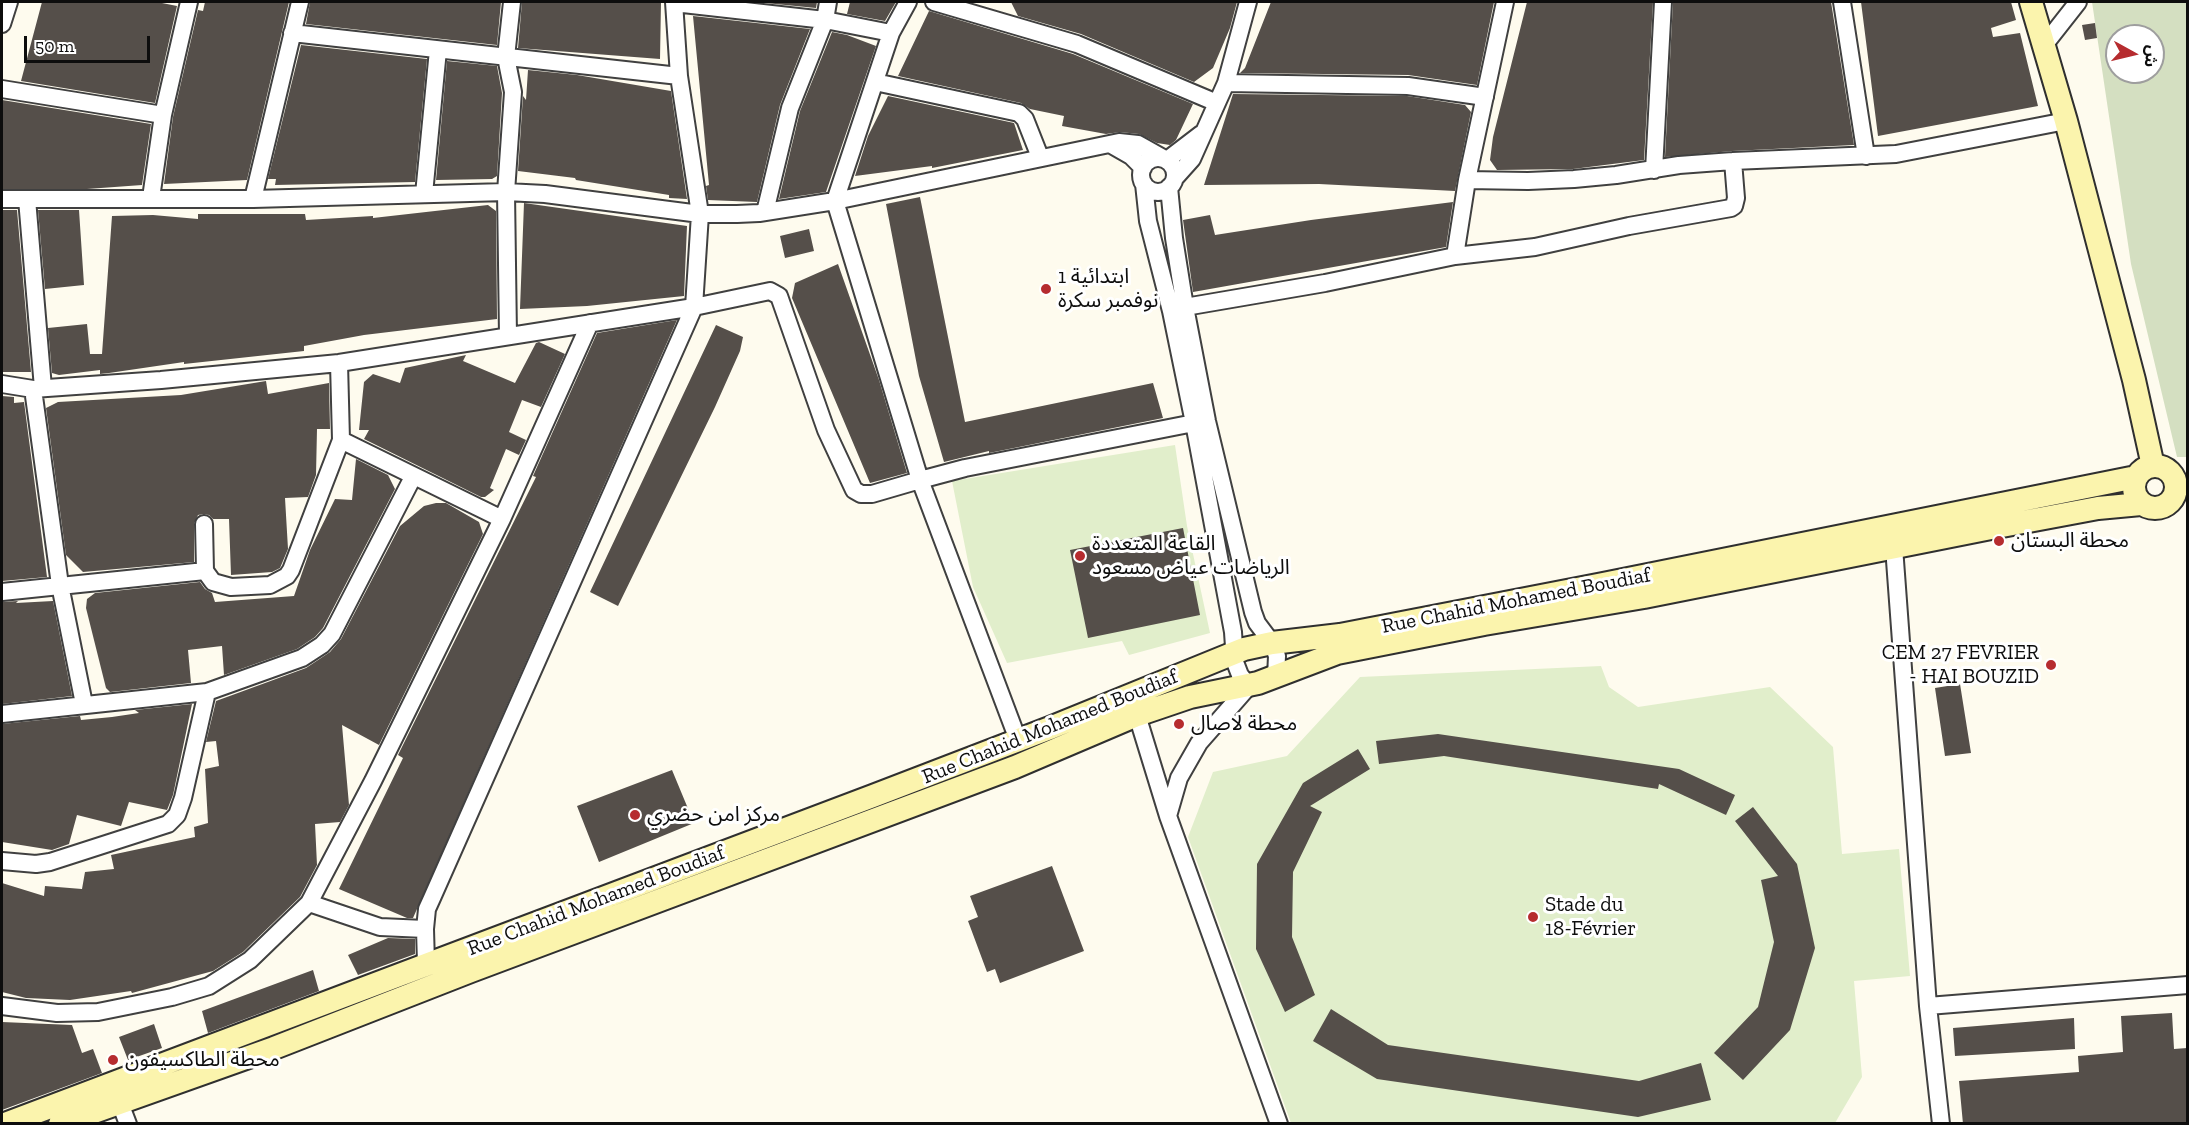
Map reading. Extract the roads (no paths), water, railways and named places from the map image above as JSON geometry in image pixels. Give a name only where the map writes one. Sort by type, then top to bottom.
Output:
[{"type":"main road","points":[[2031,2],[2066,121],[2131,369],[2144,471],[2133,487],[2135,496],[2141,504],[2150,508],[2159,509],[2178,503],[2174,497],[2181,478],[2162,467],[2144,471]]},
{"type":"main road","name":"Rue Chahid Mohamed Boudiaf","points":[[5,1124],[1018,740],[1255,646],[1340,635],[2144,471]]},
{"type":"main road","name":"Rue Chahid Mohamed Boudiaf","points":[[60,1124],[124,1113],[274,1048],[471,971],[1015,767],[1137,715],[1190,697],[1249,686],[1337,653],[1484,624],[1644,597],[2098,508],[2141,504]]},
{"type":"street","points":[[2,24],[9,2]]},
{"type":"street","points":[[151,198],[163,116],[189,2]]},
{"type":"street","points":[[253,199],[300,2]]},
{"type":"street","points":[[508,336],[506,192],[513,92],[506,57],[512,2]]},
{"type":"street","points":[[426,964],[425,929],[428,909],[436,887],[694,307],[700,214],[679,76],[674,2],[825,20],[891,33]]},
{"type":"street","points":[[765,212],[790,108],[825,20],[828,2]]},
{"type":"street","points":[[908,2],[891,33],[835,201],[920,480],[1018,740]]},
{"type":"street","points":[[933,2],[1077,44],[1217,103]]},
{"type":"street","points":[[1110,143],[1131,156],[1144,176],[1148,188],[1159,192],[1172,183],[1192,159],[1226,83],[1248,2]]},
{"type":"street","points":[[1455,256],[1467,180],[1505,2]]},
{"type":"street","points":[[1654,170],[1663,2]]},
{"type":"street","points":[[1842,2],[1866,156]]},
{"type":"street","points":[[2044,44],[2078,2]]},
{"type":"street","points":[[292,33],[679,76]]},
{"type":"street","points":[[424,194],[438,50]]},
{"type":"street","points":[[875,82],[1019,113],[1025,119],[1040,158]]},
{"type":"street","points":[[1226,83],[1408,86],[1485,97]]},
{"type":"street","points":[[2,89],[163,116]]},
{"type":"street","points":[[1467,180],[1562,180],[1679,165],[1896,154],[2066,121]]},
{"type":"street","points":[[1168,816],[1179,778],[1199,743],[1249,686],[1237,668],[1233,632],[1194,423],[1171,311],[1148,221],[1144,176],[1149,161],[1165,159],[1202,134]]},
{"type":"street","points":[[2,199],[253,199],[506,192],[545,194],[700,214],[765,212],[835,201],[1110,143],[1138,144],[1165,159],[1175,171],[1172,183],[1174,238],[1207,420],[1253,612],[1257,622],[1272,643],[1277,656],[1276,677]]},
{"type":"street","points":[[1185,307],[1325,283],[1455,256],[1535,247],[1731,207],[1734,206],[1736,198],[1733,161]]},
{"type":"street","points":[[27,199],[38,389],[60,585],[84,704]]},
{"type":"street","points":[[2,384],[38,389],[339,363],[694,307],[765,291],[777,294],[826,430],[854,490],[869,495],[965,468],[1194,423]]},
{"type":"street","points":[[2,1006],[57,1013],[98,1012],[172,997],[209,986],[250,960],[309,903],[373,781],[501,519],[590,323]]},
{"type":"street","points":[[204,524],[205,571],[213,582],[231,587],[270,585],[287,576],[340,440],[339,363]]},
{"type":"street","points":[[340,440],[501,519]]},
{"type":"street","points":[[2,714],[207,692],[302,658],[322,645],[332,634],[413,477]]},
{"type":"street","points":[[1894,547],[1929,1006],[1941,1124]]},
{"type":"street","points":[[2,592],[205,571]]},
{"type":"street","points":[[2,861],[36,864],[50,862],[168,824],[177,815],[183,798],[207,692]]},
{"type":"street","points":[[1137,715],[1168,816],[1279,1124]]},
{"type":"street","points":[[309,903],[380,927],[425,929]]},
{"type":"street","points":[[1929,1006],[2187,985]]},
{"type":"place","name":"ابتدائية 1 نوفمبر سكرة","points":[[1046,289]]},
{"type":"place","name":"محطة البستان","points":[[1999,541]]},
{"type":"place","name":"القاعة المتعددة الرياضات عياض مسعود","points":[[1080,556]]},
{"type":"place","name":"CEM 27 FEVRIER - HAI BOUZID","points":[[2051,665]]},
{"type":"place","name":"محطة لاصال","points":[[1179,724]]},
{"type":"place","name":"مركز امن حضري","points":[[635,815]]},
{"type":"place","name":"Stade du 18-Février","points":[[1533,917]]},
{"type":"place","name":"محطة الطاكسيفون","points":[[113,1060]]}]
